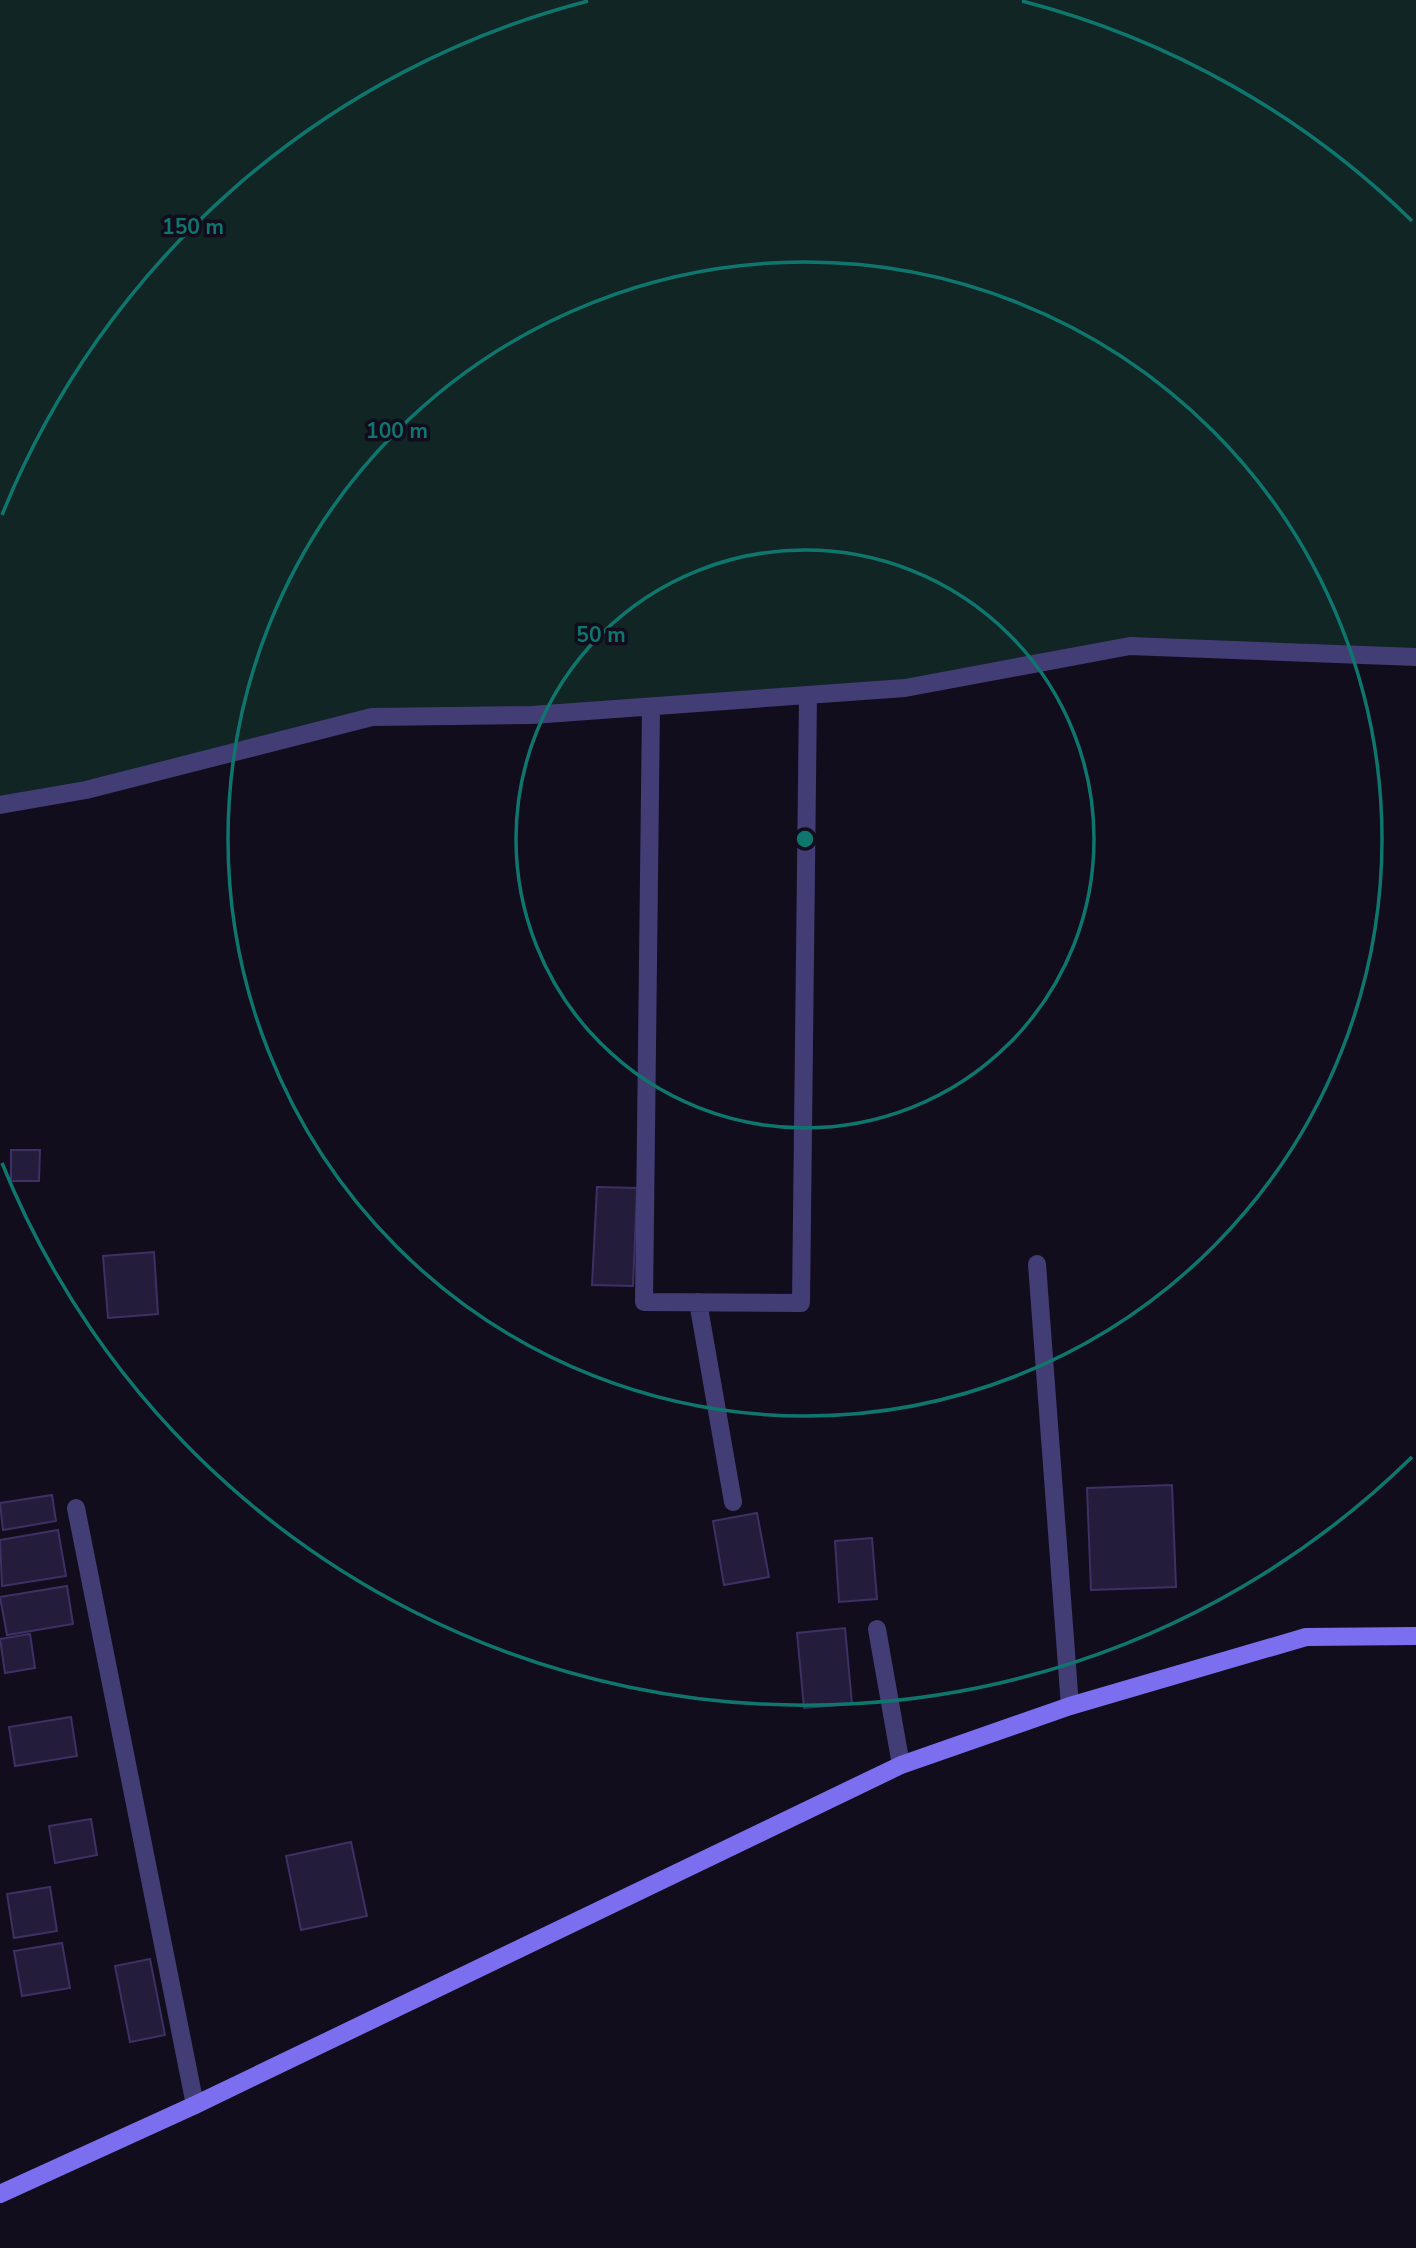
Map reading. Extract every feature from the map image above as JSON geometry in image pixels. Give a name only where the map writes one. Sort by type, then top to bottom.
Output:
[{"type":"street","points":[[0,805],[86,790],[372,717],[532,715],[905,688],[1130,646],[1416,657]]},
{"type":"street","points":[[651,707],[644,1302],[801,1303],[808,695]]},
{"type":"street","points":[[1037,1264],[1070,1706]]},
{"type":"street","points":[[698,1302],[733,1502]]},
{"type":"street","points":[[76,1507],[195,2105]]},
{"type":"street","points":[[877,1629],[901,1765]]},
{"type":"street","points":[[0,2194],[195,2105],[901,1765],[1070,1706],[1306,1637],[1416,1636]]},
{"type":"green space","points":[[0,0],[1416,0],[1416,657],[1130,646],[905,688],[372,717],[0,805]]},
{"type":"building","points":[[11,1150],[40,1150],[39,1181],[11,1181]]},
{"type":"building","points":[[597,1187],[637,1188],[633,1286],[592,1285]]},
{"type":"building","points":[[154,1252],[158,1314],[108,1318],[103,1256]]},
{"type":"building","points":[[1172,1485],[1176,1587],[1091,1590],[1087,1488]]},
{"type":"building","points":[[52,1495],[56,1521],[3,1530],[0,1503]]},
{"type":"building","points":[[757,1513],[769,1577],[724,1585],[713,1521]]},
{"type":"building","points":[[58,1530],[66,1576],[2,1586],[0,1540]]},
{"type":"building","points":[[872,1538],[877,1599],[839,1602],[835,1541]]},
{"type":"building","points":[[67,1586],[73,1624],[7,1635],[0,1597]]},
{"type":"building","points":[[845,1628],[852,1704],[804,1708],[797,1633]]},
{"type":"building","points":[[30,1634],[35,1668],[5,1673],[0,1639]]},
{"type":"building","points":[[71,1717],[77,1756],[15,1766],[9,1727]]},
{"type":"building","points":[[91,1819],[97,1855],[55,1863],[49,1826]]},
{"type":"building","points":[[351,1842],[367,1916],[301,1930],[286,1856]]},
{"type":"building","points":[[50,1887],[57,1931],[14,1938],[7,1894]]},
{"type":"building","points":[[62,1943],[70,1988],[22,1996],[14,1951]]},
{"type":"building","points":[[150,1959],[165,2035],[130,2042],[115,1966]]}]
